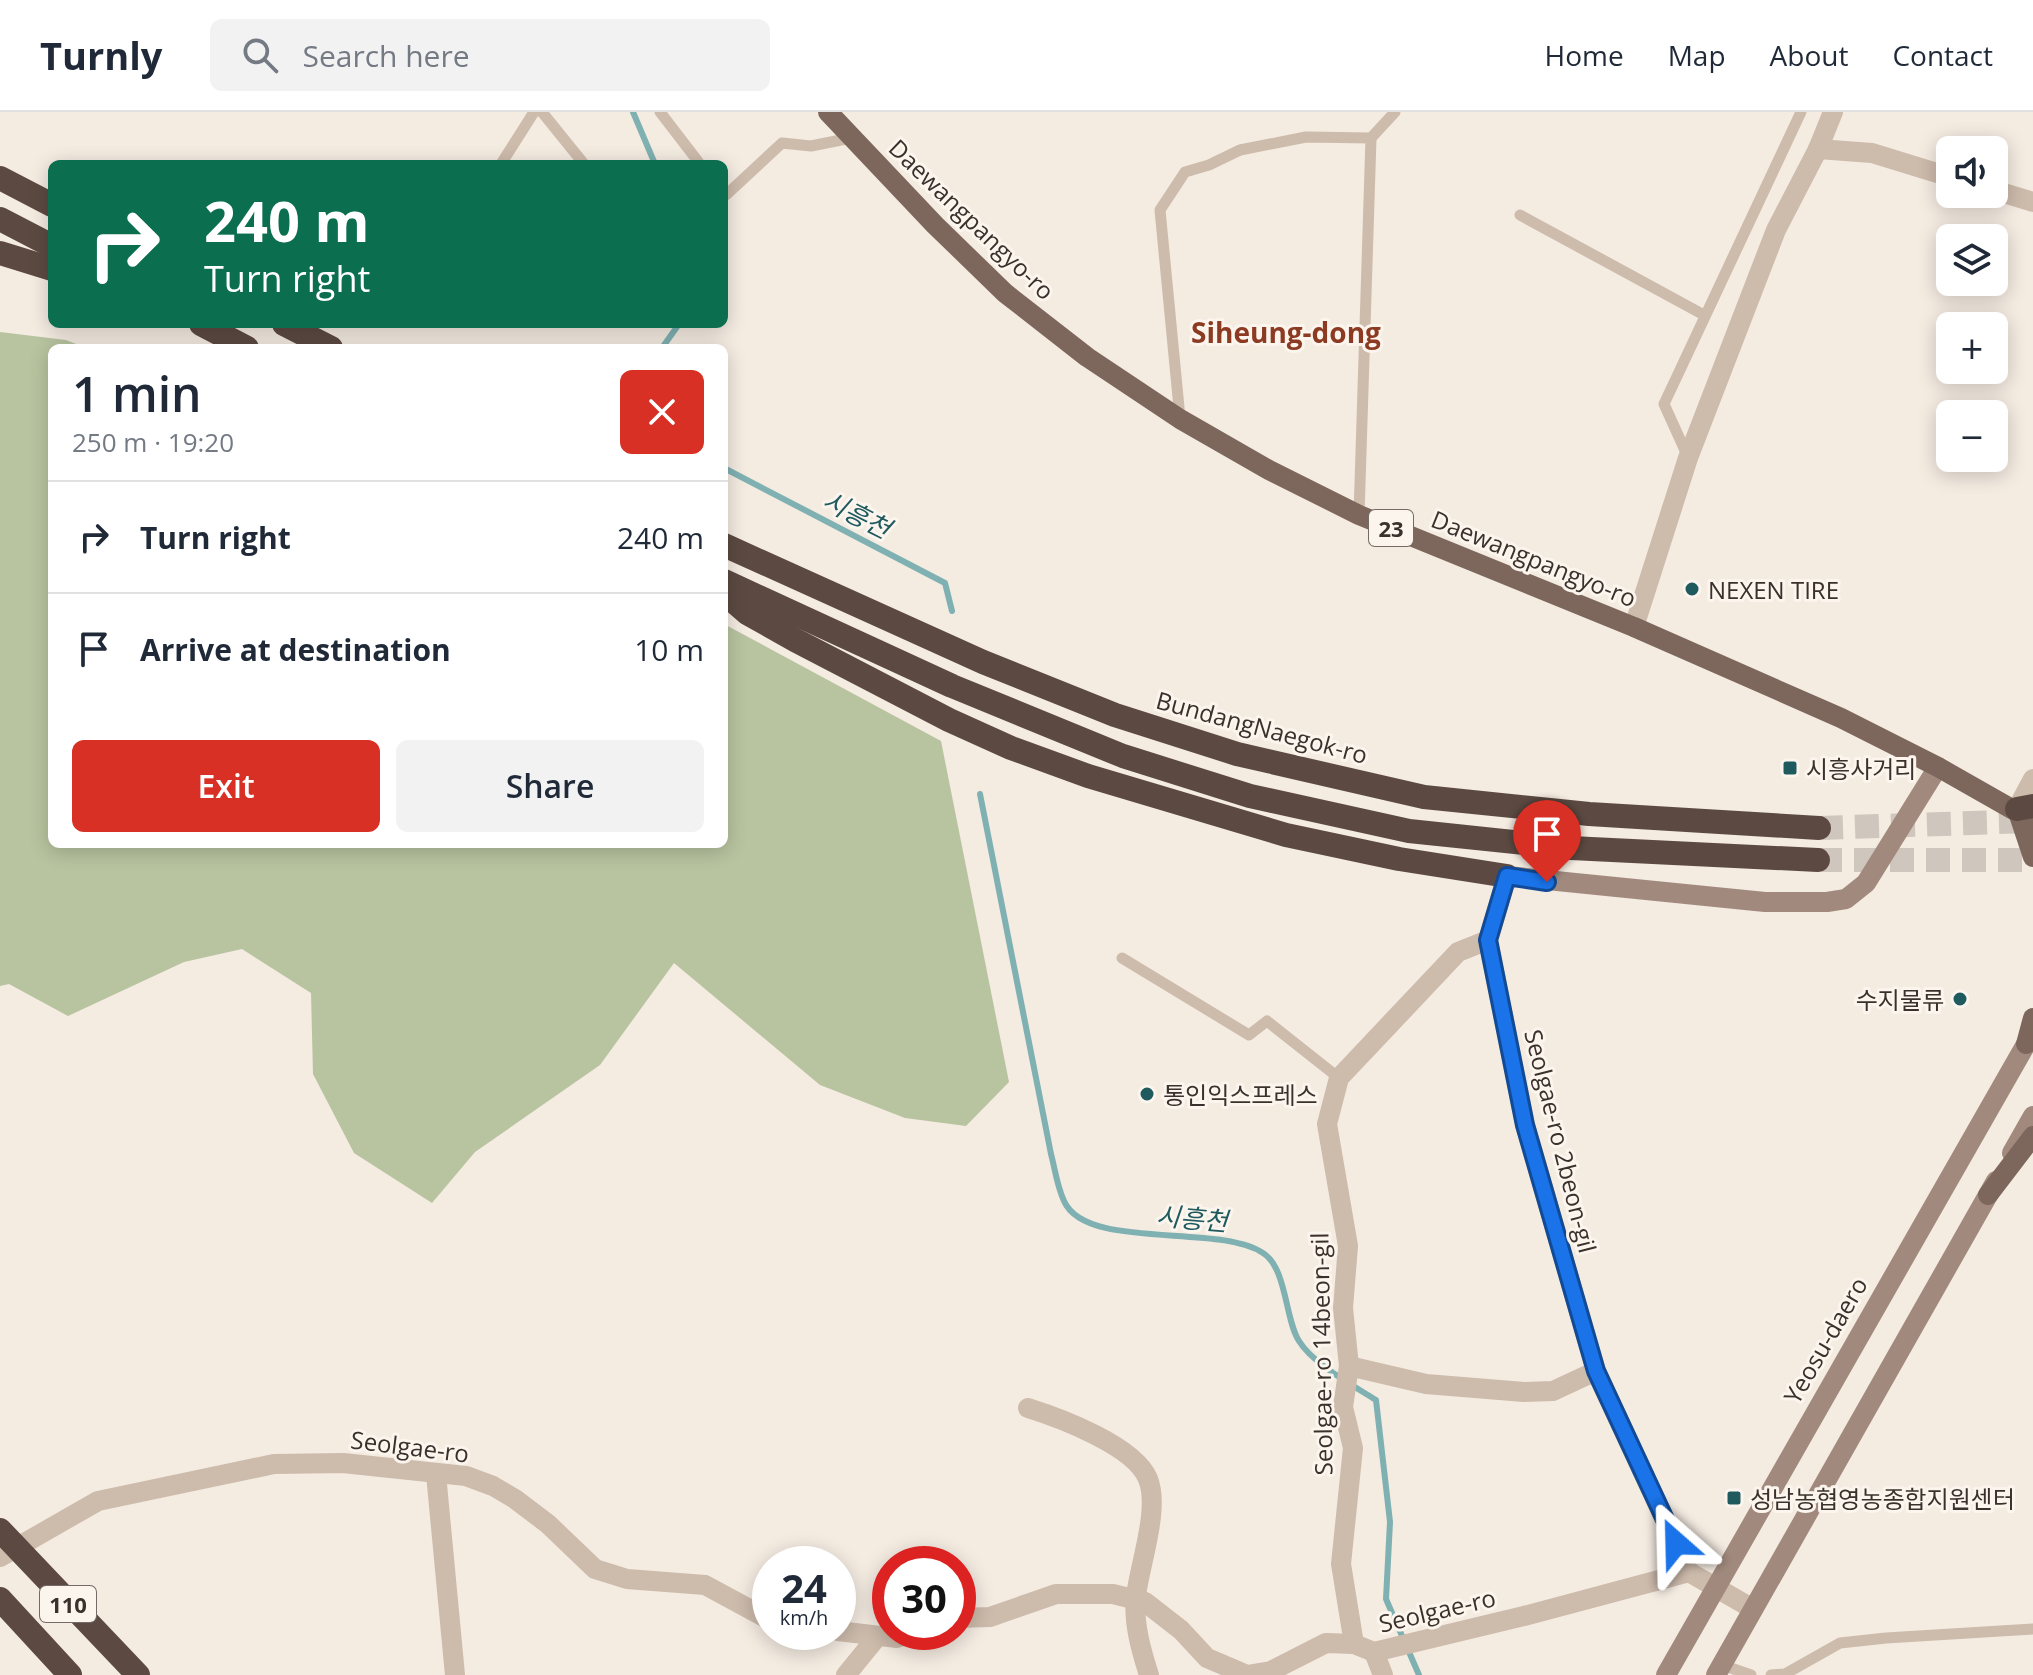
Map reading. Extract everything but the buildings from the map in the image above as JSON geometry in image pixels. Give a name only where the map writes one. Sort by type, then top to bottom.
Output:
[{"type":"highway","points":[[0,178],[48,203]]},
{"type":"highway","points":[[0,219],[48,244]]},
{"type":"highway","points":[[0,253],[48,268]]},
{"type":"highway","points":[[209,328],[239,344]]},
{"type":"highway","points":[[292,328],[323,344]]},
{"type":"highway","name":"BundangNaegok-ro","points":[[728,547],[983,662],[1115,715],[1237,754],[1424,797],[1589,814],[1819,828]]},
{"type":"highway","points":[[728,583],[952,686],[1108,750],[1250,796],[1409,831],[1571,848],[1818,860]]},
{"type":"highway","points":[[728,596],[747,613],[795,640],[949,720],[1050,762],[1286,835],[1399,859],[1507,876]]},
{"type":"highway","name":"110","points":[[0,1530],[138,1675]]},
{"type":"highway","name":"110","points":[[0,1599],[70,1675]]},
{"type":"main road","name":"Daewangpangyo-ro","points":[[828,112],[1005,293],[1087,357],[1180,419],[1269,470],[1359,515],[1634,627],[1841,718],[2028,812]]},
{"type":"main road","points":[[1507,876],[1765,902],[1846,899],[1866,883],[1938,767]]},
{"type":"main road","points":[[2028,812],[2033,857]]},
{"type":"main road","points":[[2030,1038],[2033,1018]]},
{"type":"main road","name":"Yeosu-daero","points":[[1666,1675],[2030,1038]]},
{"type":"main road","points":[[1719,1670],[2033,1116]]},
{"type":"main road","points":[[1988,1195],[2033,1136]]},
{"type":"street","points":[[1634,627],[1688,458],[1776,230],[1818,149],[1833,112]]},
{"type":"street","points":[[1818,149],[1872,153],[1936,173]]},
{"type":"street","points":[[2008,194],[2033,202]]},
{"type":"street","points":[[2028,812],[2033,779]]},
{"type":"street","name":"Seolgae-ro 2beon-gil","points":[[1507,876],[1488,940],[1525,1125],[1596,1371],[1689,1572]]},
{"type":"street","name":"Seolgae-ro 14beon-gil","points":[[1354,1644],[1341,1564],[1353,1448],[1343,1407],[1349,1367],[1343,1308],[1348,1246],[1327,1124],[1339,1078],[1458,952],[1488,940]]},
{"type":"street","points":[[1349,1367],[1426,1384],[1524,1392],[1553,1391],[1596,1371]]},
{"type":"street","points":[[1028,1408],[1064,1419],[1109,1441],[1148,1477],[1153,1503],[1135,1600],[1140,1646],[1149,1675]]},
{"type":"street","name":"Seolgae-ro","points":[[0,1557],[98,1501],[274,1464],[343,1463],[466,1476],[493,1486],[515,1499],[548,1524],[595,1569],[627,1579],[705,1585],[752,1610]]},
{"type":"street","points":[[436,1474],[455,1675]]},
{"type":"street","points":[[1689,1572],[1753,1609]]},
{"type":"street","name":"Seolgae-ro","points":[[976,1617],[990,1617],[1056,1594],[1113,1594],[1145,1602],[1181,1630],[1207,1658],[1247,1675],[1271,1671],[1326,1643],[1384,1650],[1689,1572]]},
{"type":"street","points":[[846,1675],[872,1643]]},
{"type":"street","points":[[1383,1675],[1384,1650]]},
{"type":"lane","points":[[504,160],[534,112]]},
{"type":"lane","points":[[542,112],[581,160]]},
{"type":"lane","points":[[660,112],[697,160]]},
{"type":"lane","points":[[1359,515],[1371,138],[1395,112]]},
{"type":"lane","points":[[1688,458],[1664,404],[1801,112]]},
{"type":"lane","points":[[1180,419],[1160,210],[1185,172],[1209,165],[1240,150],[1306,137],[1371,138]]},
{"type":"lane","points":[[728,193],[782,143],[811,146],[851,138]]},
{"type":"lane","points":[[1520,215],[1704,315]]},
{"type":"lane","points":[[1122,958],[1249,1035],[1267,1021],[1339,1078]]},
{"type":"lane","points":[[1771,1675],[1785,1674],[1840,1643],[2033,1629]]},
{"type":"lane","points":[[1719,1670],[1751,1675]]},
{"type":"green space","points":[[0,332],[76,344],[48,344],[48,848],[728,848],[728,626],[941,741],[1009,1082],[966,1126],[905,1118],[820,1085],[674,963],[600,1065],[475,1152],[432,1203],[354,1153],[313,1074],[311,993],[242,949],[184,962],[68,1016],[9,984],[0,986]]},
{"type":"waterway","name":"시흥천","points":[[633,112],[653,160]]},
{"type":"waterway","name":"시흥천","points":[[665,344],[676,328]]},
{"type":"waterway","name":"시흥천","points":[[728,470],[945,583],[952,611]]},
{"type":"waterway","name":"시흥천","points":[[980,794],[1051,1154],[1064,1201],[1077,1216],[1098,1226],[1125,1232],[1216,1239],[1243,1244],[1263,1253],[1277,1270],[1294,1332],[1305,1350],[1334,1374],[1376,1400],[1390,1522],[1386,1599],[1419,1675]]},
{"type":"tunnel","points":[[1819,828],[2033,821]]},
{"type":"tunnel","points":[[1818,860],[2033,860]]},
{"type":"place","name":"NEXEN TIRE","points":[[1692,589]]},
{"type":"place","name":"시흥사거리","points":[[1790,768]]},
{"type":"place","name":"수지물류","points":[[1960,999]]},
{"type":"place","name":"통인익스프레스","points":[[1147,1094]]},
{"type":"place","name":"성남농협영농종합지원센터","points":[[1734,1498]]},
{"type":"district","name":"Siheung-dong","points":[[1286,332]]},
{"type":"route","points":[[1547,882],[1507,876],[1488,940],[1525,1125],[1596,1371],[1676,1543]]}]
